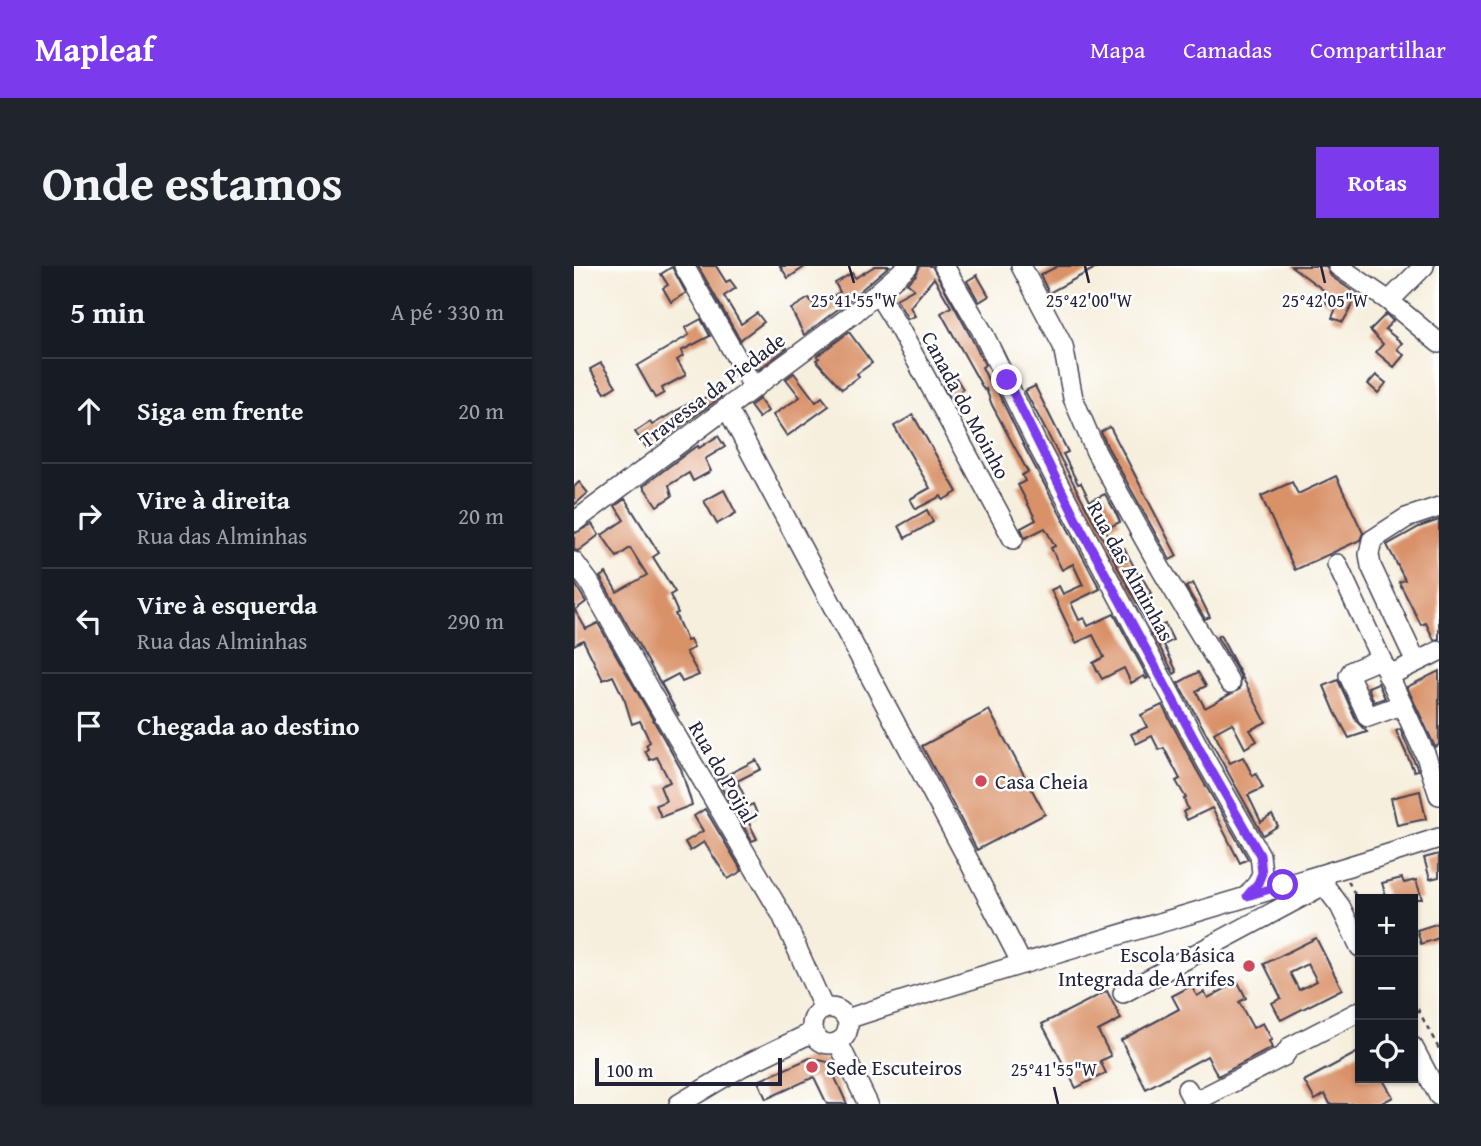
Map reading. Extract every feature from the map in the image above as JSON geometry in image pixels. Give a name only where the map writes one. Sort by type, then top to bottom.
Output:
[{"type":"street","points":[[684,266],[754,388]]},
{"type":"street","name":"Travessa da Piedade","points":[[574,522],[878,294],[908,266]]},
{"type":"street","name":"Rua das Alminhas","points":[[944,266],[982,331],[1076,519],[1206,761],[1260,855],[1262,873],[1258,883],[1247,896]]},
{"type":"street","points":[[1020,266],[1063,346],[1073,398],[1096,452],[1160,569],[1230,683]]},
{"type":"street","points":[[1338,266],[1389,301],[1439,343]]},
{"type":"street","points":[[1389,301],[1424,266]]},
{"type":"street","name":"Canada do Moinho","points":[[878,294],[1013,539]]},
{"type":"street","points":[[727,408],[1022,964]]},
{"type":"street","points":[[1416,662],[1371,566],[1369,554],[1372,540],[1406,518],[1439,507]]},
{"type":"street","name":"Rua do Poijal","points":[[574,562],[589,582],[782,915],[824,1009]]},
{"type":"street","points":[[1337,564],[1426,756],[1439,795]]},
{"type":"street","points":[[1401,705],[1368,717],[1349,676],[1352,671],[1416,662],[1439,651]]},
{"type":"street","points":[[1123,993],[1289,893],[1439,838]]},
{"type":"street","points":[[1330,876],[1339,906],[1355,937]]},
{"type":"street","points":[[847,1019],[1247,896],[1289,893]]},
{"type":"street","points":[[824,1009],[835,1009],[847,1019],[847,1032],[838,1042],[823,1043],[813,1032],[814,1018],[824,1009]]},
{"type":"street","points":[[1187,1088],[1194,1102],[1284,1056],[1290,1047],[1355,1014]]},
{"type":"street","points":[[679,1104],[741,1067],[813,1032]]},
{"type":"street","points":[[838,1042],[868,1104]]},
{"type":"street","points":[[1418,1056],[1439,1096]]},
{"type":"path","points":[[1330,876],[1355,899]]},
{"type":"path","points":[[1418,1009],[1439,1049]]},
{"type":"building","points":[[698,266],[716,266],[726,282],[730,280],[736,288],[724,296],[741,324],[757,313],[764,322],[740,340]]},
{"type":"building","points":[[780,266],[806,266],[788,278]]},
{"type":"building","points":[[875,266],[889,266],[804,335],[791,309],[809,298],[815,307],[840,292],[835,283],[852,273],[855,278]]},
{"type":"building","points":[[920,266],[932,266],[985,365],[982,367],[990,384],[993,382],[1100,589],[1071,603],[1079,620],[1084,618],[1088,626],[1114,614],[1148,678],[1144,676],[1131,683],[1124,668],[1102,679],[1093,663],[1104,657],[1093,635],[1076,643],[1051,590],[1059,586],[1063,594],[1083,585],[1073,564],[1062,570],[1051,548],[1055,546],[1045,528],[1025,538],[1021,528],[1036,520],[1018,485],[1025,481],[1022,475],[1028,472],[986,389],[984,390],[941,313],[951,307],[934,278],[910,307],[915,316],[908,319],[896,299],[914,289],[907,283],[916,275]]},
{"type":"building","points":[[1058,266],[1099,266],[1049,293],[1040,275]]},
{"type":"building","points":[[1291,266],[1326,266],[1331,276],[1358,295],[1343,322],[1332,318],[1336,308],[1321,300],[1326,292]]},
{"type":"building","points":[[672,267],[686,293],[671,302],[663,288],[668,285],[661,274]]},
{"type":"building","points":[[977,275],[989,296],[979,302],[967,281]]},
{"type":"building","points":[[1386,314],[1393,321],[1385,329],[1402,343],[1397,349],[1404,355],[1394,367],[1376,352],[1383,344],[1370,330]]},
{"type":"building","points":[[701,319],[710,336],[681,351],[683,356],[677,360],[686,375],[662,388],[664,393],[655,398],[637,366],[689,335],[685,328]]},
{"type":"building","points":[[849,332],[872,363],[842,389],[816,360],[819,358],[817,356]]},
{"type":"building","points":[[784,343],[787,348],[758,370],[754,364]]},
{"type":"building","points":[[601,363],[616,386],[605,393],[590,369]]},
{"type":"building","points":[[794,373],[816,402],[822,397],[829,406],[787,436],[773,415],[800,397],[786,379]]},
{"type":"building","points":[[1376,375],[1386,383],[1378,393],[1368,384]]},
{"type":"building","points":[[956,378],[963,389],[950,398],[944,386]]},
{"type":"building","points":[[1035,386],[1068,452],[1063,454],[1078,484],[1081,483],[1090,501],[1105,494],[1117,515],[1120,522],[1105,529],[1117,551],[1124,548],[1151,593],[1140,599],[1156,628],[1165,624],[1173,640],[1164,645],[1177,672],[1174,674],[1025,391]]},
{"type":"building","points":[[716,390],[721,397],[651,448],[647,448],[635,432],[698,398],[700,401]]},
{"type":"building","points":[[759,399],[768,411],[759,418],[750,406]]},
{"type":"building","points":[[913,415],[957,492],[943,500],[941,496],[916,509],[910,499],[930,488],[894,426]]},
{"type":"building","points":[[1110,427],[1177,556],[1170,560],[1107,446],[1101,432]]},
{"type":"building","points":[[718,436],[725,447],[705,459],[711,471],[693,481],[689,473],[669,485],[672,496],[657,506],[643,486],[691,450]]},
{"type":"building","points":[[1336,476],[1363,533],[1360,540],[1295,570],[1261,496],[1292,482],[1298,494]]},
{"type":"building","points":[[579,482],[588,493],[574,505],[574,487]]},
{"type":"building","points":[[724,490],[736,513],[717,524],[704,501]]},
{"type":"building","points":[[625,499],[659,553],[653,557],[675,592],[670,595],[678,613],[675,614],[687,641],[690,640],[694,648],[686,652],[699,675],[682,682],[678,674],[661,683],[679,716],[600,577],[606,573],[617,592],[647,575],[630,548],[617,557],[602,535],[624,520],[615,506]]},
{"type":"building","points":[[927,510],[933,522],[905,538],[899,526]]},
{"type":"building","points":[[1439,520],[1439,639],[1434,640],[1426,623],[1421,625],[1399,582],[1405,580],[1387,545],[1419,527]]},
{"type":"building","points":[[592,524],[599,535],[578,551],[574,550],[574,534]]},
{"type":"building","points":[[574,582],[586,602],[575,610],[586,629],[598,623],[681,769],[692,805],[661,817],[656,805],[666,801],[660,786],[670,782],[657,757],[650,760],[645,751],[650,742],[640,721],[632,724],[613,676],[603,680],[583,640],[574,645]]},
{"type":"building","points":[[1193,583],[1210,617],[1205,619],[1186,587]]},
{"type":"building","points":[[1220,635],[1266,722],[1250,730],[1257,741],[1245,748],[1232,723],[1214,733],[1230,763],[1243,757],[1263,788],[1248,795],[1261,822],[1272,815],[1278,826],[1263,835],[1178,683],[1198,672],[1206,686],[1196,691],[1205,708],[1240,689],[1241,677],[1217,637]]},
{"type":"building","points":[[1439,671],[1439,745],[1435,747],[1407,687]]},
{"type":"building","points":[[1338,680],[1357,722],[1367,732],[1349,738],[1324,686]]},
{"type":"building","points":[[1378,683],[1385,698],[1374,702],[1368,687]]},
{"type":"building","points":[[1162,705],[1248,859],[1240,863],[1212,808],[1187,820],[1183,812],[1188,809],[1184,799],[1186,798],[1176,781],[1180,779],[1164,748],[1159,750],[1152,736],[1136,744],[1131,734],[1147,727],[1141,715]]},
{"type":"building","name":"Casa Cheia","points":[[989,710],[1045,814],[977,850],[922,746]]},
{"type":"building","points":[[1400,729],[1418,770],[1414,771],[1396,731]]},
{"type":"building","points":[[756,760],[761,769],[737,781],[749,806],[753,804],[758,816],[748,821],[757,839],[752,841],[717,780]]},
{"type":"building","points":[[1420,791],[1426,819],[1397,825],[1391,798]]},
{"type":"building","points":[[705,809],[742,871],[728,879],[704,842],[690,851],[685,842],[703,831],[694,816]]},
{"type":"building","points":[[1439,854],[1439,877],[1430,879],[1424,858]]},
{"type":"building","points":[[1402,878],[1404,883],[1416,880],[1422,899],[1418,899],[1418,894],[1385,894],[1382,883]]},
{"type":"building","points":[[1439,923],[1439,938],[1421,944],[1418,930]]},
{"type":"building","points":[[1316,938],[1342,989],[1281,1020],[1272,1003],[1281,998],[1264,964]],"holes":[[[1308,964],[1317,981],[1299,990],[1290,973]]]},
{"type":"building","points":[[1238,982],[1246,998],[1239,1002],[1253,1028],[1263,1023],[1272,1040],[1269,1041],[1272,1048],[1218,1076],[1207,1056],[1146,1089],[1121,1040],[1179,1009],[1172,996],[1191,986],[1197,996],[1204,992],[1208,998]]},
{"type":"building","points":[[1107,991],[1121,1019],[1098,1031],[1111,1056],[1100,1061],[1106,1073],[1076,1088],[1042,1024]]},
{"type":"building","points":[[1355,1054],[1355,1083],[1385,1083],[1393,1097],[1380,1104],[1330,1104],[1325,1094],[1315,1100],[1304,1081]]},
{"type":"building","points":[[810,1058],[828,1062],[847,1104],[827,1104],[814,1077],[766,1099],[758,1081]]},
{"type":"place","name":"Casa Cheia","points":[[981,781]]},
{"type":"place","name":"Escola Básica Integrada de Arrifes","points":[[1249,966]]},
{"type":"place","name":"Sede Escuteiros","points":[[812,1067]]},
{"type":"route","points":[[1007,380],[1076,519],[1206,761],[1260,855],[1262,873],[1258,883],[1247,896],[1283,885]]}]
